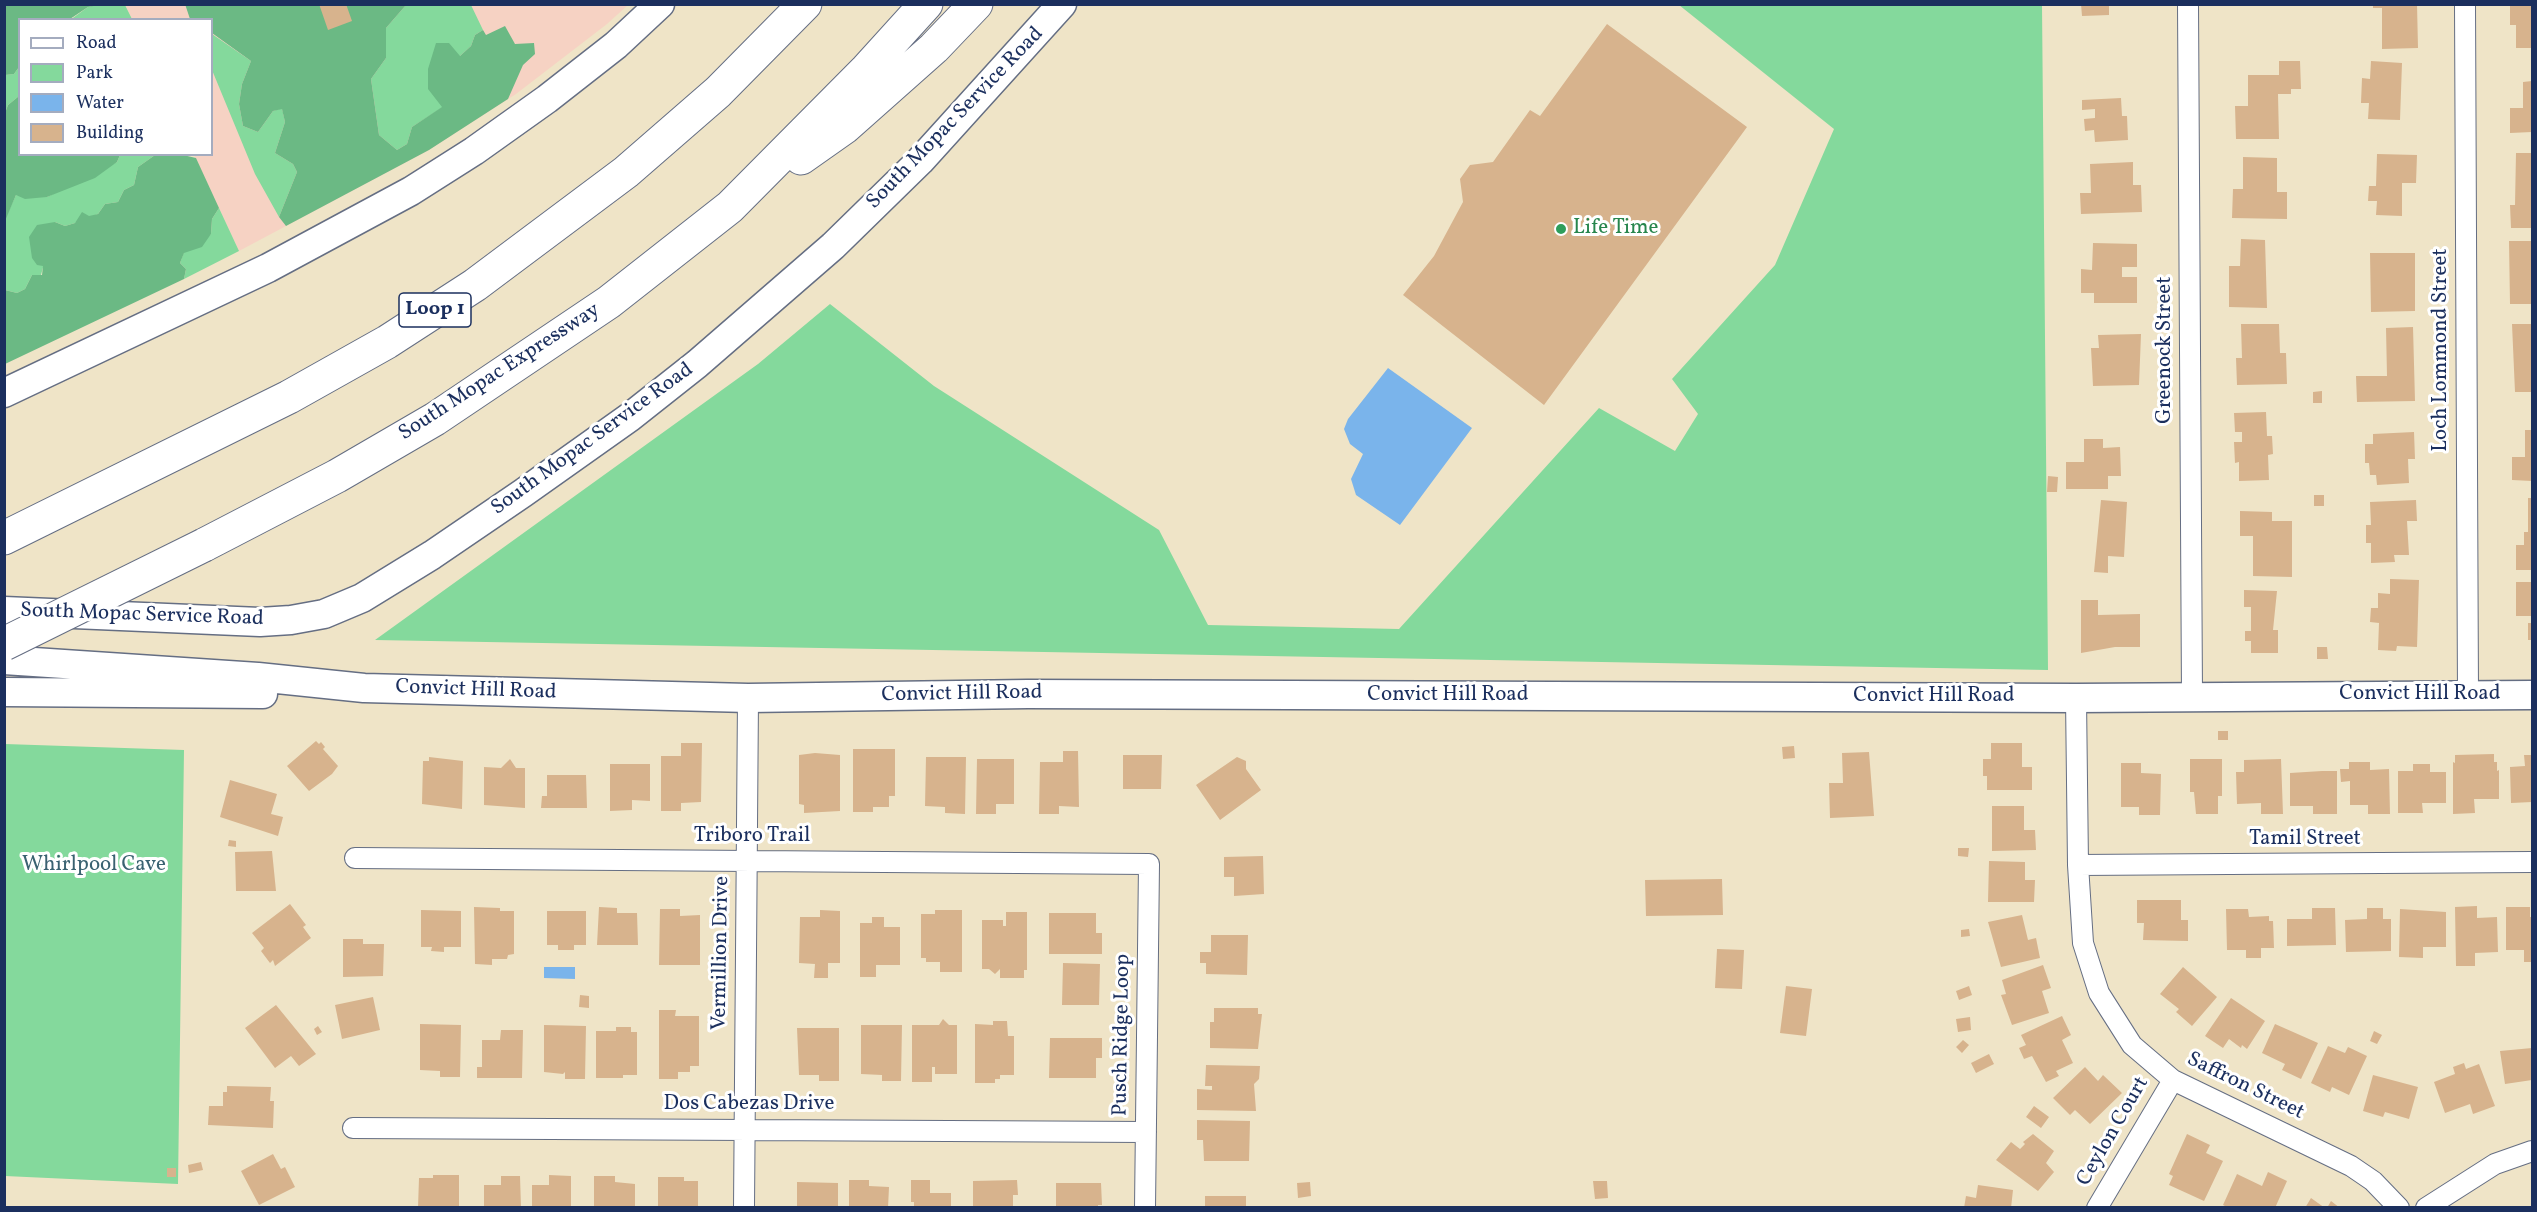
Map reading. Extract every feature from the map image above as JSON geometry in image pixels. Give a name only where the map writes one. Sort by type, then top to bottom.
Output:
[{"type":"highway","name":"Loop 1","points":[[12,535],[289,397],[387,342],[475,285],[626,172],[718,92],[805,4]]},
{"type":"highway","name":"South Mopac Expressway","points":[[4,644],[337,476],[435,419],[609,302],[730,207],[867,69],[926,4]]},
{"type":"highway","points":[[730,207],[845,127],[934,48],[976,4]]},
{"type":"street","points":[[4,393],[268,268],[411,191],[474,151],[547,99],[616,45],[660,4]]},
{"type":"street","name":"South Mopac Service Road","points":[[4,611],[260,622],[291,620],[324,614],[362,598],[432,555],[532,487],[630,417],[706,357],[825,253],[920,161],[1062,4]]},
{"type":"street","name":"Greenock Street","points":[[2188,4],[2192,695]]},
{"type":"street","name":"Loch Lommond Street","points":[[2464,4],[2468,695]]},
{"type":"street","name":"Convict Hill Road","points":[[4,660],[258,677],[364,688],[748,698],[1028,694],[2076,698],[2192,695],[2532,695]]},
{"type":"street","name":"Convict Hill Road","points":[[4,692],[245,695],[364,688]]},
{"type":"street","name":"Vermillion Drive","points":[[744,1208],[748,698]]},
{"type":"street","name":"Saffron Street","points":[[2076,698],[2078,866],[2083,943],[2099,993],[2132,1045],[2173,1080],[2351,1166],[2373,1181],[2399,1208]]},
{"type":"street","name":"Triboro Trail","points":[[355,858],[1149,864]]},
{"type":"street","name":"Tamil Street","points":[[2078,866],[2532,862]]},
{"type":"street","name":"Pusch Ridge Loop","points":[[1145,1208],[1149,864]]},
{"type":"street","name":"Ceylon Court","points":[[2097,1208],[2173,1080]]},
{"type":"street","name":"Dos Cabezas Drive","points":[[353,1128],[1146,1132]]},
{"type":"street","points":[[2426,1208],[2495,1164],[2532,1151]]},
{"type":"shaded area","points":[[125,5],[628,5],[607,24],[516,94],[429,150],[239,251],[194,156],[213,156],[213,18],[132,18]]},
{"type":"green space","points":[[5,4],[99,4],[88,7],[72,18],[18,18],[18,68],[14,74],[5,75]]},
{"type":"green space","points":[[99,4],[125,5],[132,18],[73,18],[88,7]]},
{"type":"green space","points":[[185,4],[406,5],[386,28],[386,58],[371,79],[379,135],[397,150],[407,144],[412,127],[442,107],[428,89],[428,69],[436,43],[449,43],[460,56],[471,46],[475,35],[483,30],[486,35],[505,26],[515,44],[534,43],[535,54],[523,65],[508,99],[429,150],[286,226],[279,217],[297,172],[293,164],[275,153],[285,122],[282,109],[273,111],[258,132],[243,126],[239,104],[242,84],[251,61],[213,34],[213,18],[190,18]]},
{"type":"green space","points":[[406,5],[471,5],[483,30],[475,35],[471,46],[460,56],[443,107],[412,127],[407,144],[397,150],[379,135],[371,79],[386,58],[386,28]]},
{"type":"green space","points":[[1679,5],[2042,5],[2048,670],[375,640],[758,364],[830,304],[934,386],[1159,530],[1208,625],[1399,629],[1599,408],[1675,451],[1698,414],[1672,379],[1775,265],[1834,129]]},
{"type":"green space","points":[[213,35],[251,61],[242,84],[239,104],[243,126],[258,132],[273,111],[282,108],[285,122],[275,153],[293,164],[297,172],[279,217],[255,174],[213,72]]},
{"type":"green space","points":[[18,68],[18,97],[8,105],[5,113],[4,75],[14,74]]},
{"type":"green space","points":[[18,97],[18,156],[120,156],[117,162],[95,178],[47,197],[25,199],[16,195],[5,221],[5,113],[8,105]]},
{"type":"green space","points":[[120,156],[154,156],[138,167],[134,185],[124,190],[118,202],[105,204],[98,214],[75,223],[65,226],[55,222],[41,275],[32,275],[25,289],[17,293],[5,290],[4,221],[16,195],[47,197],[117,162]]},
{"type":"green space","points":[[154,156],[196,158],[219,208],[212,219],[211,234],[202,247],[184,253],[180,263],[186,269],[184,279],[5,364],[5,290],[17,293],[25,289],[32,275],[42,275],[43,266],[37,265],[32,258],[29,237],[37,225],[55,222],[65,226],[75,223],[82,212],[89,216],[98,214],[105,204],[118,202],[124,190],[134,185],[138,167]]},
{"type":"green space","points":[[219,208],[239,251],[184,279],[186,269],[180,263],[184,252],[211,234],[212,219]]},
{"type":"green space","name":"Whirlpool Cave","points":[[5,744],[184,750],[178,1184],[5,1176]]},
{"type":"water","points":[[1388,368],[1472,428],[1400,525],[1356,495],[1351,479],[1363,454],[1350,444],[1344,429],[1348,419]]},
{"type":"water","points":[[544,967],[575,967],[575,979],[544,978]]},
{"type":"building","points":[[319,4],[346,4],[352,21],[328,30]]},
{"type":"building","points":[[2081,4],[2109,4],[2109,15],[2082,16]]},
{"type":"building","points":[[2373,4],[2417,4],[2418,48],[2382,49],[2382,8],[2373,8]]},
{"type":"building","points":[[2510,4],[2532,4],[2532,48],[2516,48],[2516,25],[2510,25]]},
{"type":"building","name":"Life Time","points":[[1607,24],[1747,127],[1544,405],[1403,295],[1434,256],[1463,202],[1460,179],[1470,165],[1493,162],[1530,110],[1540,116]]},
{"type":"building","points":[[2279,61],[2300,61],[2301,89],[2291,89],[2291,94],[2278,94],[2279,139],[2236,139],[2235,106],[2248,106],[2248,75],[2279,75]]},
{"type":"building","points":[[2371,61],[2402,63],[2400,120],[2368,119],[2369,103],[2361,103],[2362,78],[2370,79]]},
{"type":"building","points":[[2532,81],[2532,132],[2510,133],[2510,108],[2523,108],[2523,82]]},
{"type":"building","points":[[2121,98],[2122,116],[2127,116],[2128,140],[2095,142],[2094,130],[2085,131],[2084,119],[2095,118],[2095,109],[2082,110],[2082,100]]},
{"type":"building","points":[[2516,153],[2532,153],[2532,228],[2511,228],[2510,205],[2515,205]]},
{"type":"building","points":[[2377,154],[2417,155],[2416,183],[2402,183],[2402,216],[2376,215],[2377,201],[2368,201],[2369,186],[2376,186]]},
{"type":"building","points":[[2243,157],[2277,158],[2277,192],[2287,192],[2287,219],[2232,218],[2233,189],[2243,189]]},
{"type":"building","points":[[2133,162],[2133,185],[2141,185],[2142,212],[2081,214],[2080,193],[2091,193],[2090,164]]},
{"type":"building","points":[[2241,239],[2265,240],[2267,308],[2229,307],[2229,266],[2240,266]]},
{"type":"building","points":[[2509,241],[2532,241],[2532,304],[2510,304]]},
{"type":"building","points":[[2093,243],[2137,244],[2137,267],[2122,267],[2122,277],[2137,277],[2137,303],[2094,303],[2094,293],[2081,293],[2081,269],[2092,270]]},
{"type":"building","points":[[2370,253],[2415,253],[2415,311],[2371,312]]},
{"type":"building","points":[[2241,324],[2279,324],[2280,353],[2286,353],[2287,384],[2237,385],[2236,358],[2242,358]]},
{"type":"building","points":[[2512,324],[2532,324],[2532,392],[2515,392]]},
{"type":"building","points":[[2413,327],[2415,401],[2357,402],[2356,376],[2387,376],[2386,328]]},
{"type":"building","points":[[2141,334],[2139,385],[2093,386],[2091,348],[2099,348],[2098,335]]},
{"type":"building","points":[[2322,391],[2322,403],[2313,403],[2313,392]]},
{"type":"building","points":[[2266,412],[2267,436],[2272,436],[2273,454],[2268,455],[2269,480],[2239,481],[2239,462],[2235,463],[2234,442],[2242,442],[2242,432],[2235,432],[2234,413]]},
{"type":"building","points":[[2525,430],[2532,430],[2532,481],[2512,480],[2512,457],[2525,457]]},
{"type":"building","points":[[2414,432],[2415,459],[2408,459],[2409,483],[2377,485],[2376,475],[2370,475],[2369,463],[2365,463],[2365,444],[2373,444],[2373,434]]},
{"type":"building","points":[[2084,439],[2103,439],[2103,448],[2120,447],[2121,476],[2108,476],[2108,489],[2066,489],[2066,462],[2084,462]]},
{"type":"building","points":[[2048,476],[2058,477],[2057,492],[2047,492]]},
{"type":"building","points":[[2314,495],[2324,495],[2324,506],[2314,506]]},
{"type":"building","points":[[2528,498],[2532,498],[2532,570],[2516,570],[2516,545],[2524,545],[2524,532],[2528,532]]},
{"type":"building","points":[[2101,500],[2127,502],[2124,557],[2108,556],[2108,573],[2094,572]]},
{"type":"building","points":[[2416,500],[2417,521],[2407,521],[2409,555],[2394,555],[2395,562],[2371,563],[2371,543],[2366,543],[2366,525],[2371,525],[2370,502]]},
{"type":"building","points":[[2240,511],[2272,512],[2272,521],[2292,521],[2292,577],[2253,576],[2253,536],[2240,536]]},
{"type":"building","points":[[2390,579],[2419,580],[2417,647],[2397,646],[2396,651],[2378,650],[2379,623],[2370,622],[2371,608],[2378,608],[2378,593],[2390,594]]},
{"type":"building","points":[[2516,582],[2532,582],[2532,616],[2516,616]]},
{"type":"building","points":[[2244,590],[2277,591],[2273,630],[2278,630],[2278,653],[2251,653],[2251,641],[2245,641],[2245,631],[2251,631],[2251,607],[2244,607]]},
{"type":"building","points":[[2081,600],[2098,600],[2098,615],[2140,614],[2140,647],[2115,647],[2081,653]]},
{"type":"building","points":[[2528,623],[2532,623],[2532,640],[2528,640]]},
{"type":"building","points":[[2317,647],[2327,647],[2328,659],[2317,659]]},
{"type":"building","points":[[2218,731],[2228,731],[2228,740],[2218,740]]},
{"type":"building","points":[[316,741],[319,744],[321,742],[325,747],[323,749],[338,766],[332,774],[309,791],[287,766]]},
{"type":"building","points":[[681,743],[702,743],[701,802],[681,803],[681,811],[661,811],[661,756],[681,756]]},
{"type":"building","points":[[1991,743],[2022,743],[2022,767],[2032,767],[2032,790],[1987,790],[1987,776],[1983,776],[1983,759],[1991,759]]},
{"type":"building","points":[[1794,746],[1795,758],[1783,759],[1782,747]]},
{"type":"building","points":[[853,749],[895,749],[895,796],[889,796],[889,807],[873,807],[873,812],[853,812]]},
{"type":"building","points":[[1063,751],[1078,751],[1079,807],[1059,806],[1059,814],[1039,814],[1040,762],[1063,762]]},
{"type":"building","points":[[1869,752],[1874,816],[1830,818],[1829,783],[1843,783],[1842,753]]},
{"type":"building","points":[[815,753],[840,755],[840,811],[804,813],[804,805],[799,804],[799,755]]},
{"type":"building","points":[[2494,754],[2494,762],[2497,762],[2497,771],[2499,770],[2499,799],[2474,799],[2475,813],[2453,814],[2455,755]]},
{"type":"building","points":[[1123,755],[1162,755],[1161,789],[1123,789]]},
{"type":"building","points":[[2524,755],[2532,755],[2532,802],[2511,803],[2510,767],[2525,766]]},
{"type":"building","points":[[429,757],[463,761],[462,809],[422,804],[423,761],[429,761]]},
{"type":"building","points":[[926,757],[966,757],[965,814],[945,813],[945,807],[925,806]]},
{"type":"building","points":[[1237,757],[1246,761],[1246,769],[1261,790],[1220,820],[1196,785]]},
{"type":"building","points":[[510,759],[516,768],[525,768],[525,808],[484,805],[484,767],[501,768]]},
{"type":"building","points":[[977,759],[1014,759],[1014,804],[996,804],[996,814],[976,814]]},
{"type":"building","points":[[2190,759],[2222,759],[2222,796],[2218,796],[2218,814],[2196,814],[2194,792],[2190,792]]},
{"type":"building","points":[[2281,759],[2283,814],[2261,814],[2261,803],[2237,804],[2236,772],[2244,772],[2244,760]]},
{"type":"building","points":[[2349,762],[2370,762],[2370,770],[2389,769],[2390,814],[2368,814],[2368,805],[2350,805],[2350,781],[2341,782],[2340,769],[2349,769]]},
{"type":"building","points":[[2121,763],[2141,763],[2141,773],[2161,774],[2160,815],[2139,815],[2139,807],[2121,807]]},
{"type":"building","points":[[610,764],[650,764],[650,801],[632,800],[632,810],[610,811]]},
{"type":"building","points":[[2413,764],[2430,764],[2430,772],[2446,772],[2446,803],[2422,803],[2423,813],[2398,813],[2398,771],[2413,771]]},
{"type":"building","points":[[2337,771],[2337,814],[2313,814],[2313,806],[2290,806],[2290,773]]},
{"type":"building","points":[[547,775],[586,775],[587,808],[541,808],[542,796],[547,796]]},
{"type":"building","points":[[230,780],[277,794],[271,814],[283,817],[278,836],[220,817]]},
{"type":"building","points":[[1992,806],[2024,806],[2024,830],[2035,830],[2036,850],[1992,851]]},
{"type":"building","points":[[229,840],[236,841],[236,847],[228,846]]},
{"type":"building","points":[[1958,848],[1969,848],[1968,857],[1958,856]]},
{"type":"building","points":[[272,851],[276,891],[236,891],[235,852]]},
{"type":"building","points":[[1263,856],[1264,894],[1234,896],[1234,877],[1224,877],[1224,857]]},
{"type":"building","points":[[1989,861],[2025,862],[2025,880],[2035,880],[2034,902],[1988,902]]},
{"type":"building","points":[[1722,879],[1723,915],[1646,916],[1645,880]]},
{"type":"building","points":[[2137,900],[2181,900],[2181,920],[2188,920],[2188,941],[2143,940],[2144,923],[2137,923]]},
{"type":"building","points":[[290,904],[306,925],[303,927],[311,938],[275,966],[273,960],[270,963],[261,951],[264,948],[252,933]]},
{"type":"building","points":[[2477,906],[2477,918],[2497,917],[2498,952],[2475,953],[2475,966],[2456,966],[2455,907]]},
{"type":"building","points":[[474,907],[514,911],[514,954],[508,955],[507,959],[492,959],[492,965],[475,964]]},
{"type":"building","points":[[599,907],[617,908],[617,913],[637,913],[638,945],[597,945]]},
{"type":"building","points":[[2506,907],[2530,907],[2532,962],[2524,962],[2524,950],[2506,950]]},
{"type":"building","points":[[2312,908],[2335,908],[2336,945],[2287,946],[2287,919],[2312,919]]},
{"type":"building","points":[[2367,908],[2383,908],[2383,919],[2391,919],[2391,951],[2346,952],[2345,920],[2367,919]]},
{"type":"building","points":[[660,909],[680,909],[680,916],[700,915],[700,965],[659,965]]},
{"type":"building","points":[[2226,909],[2248,909],[2249,917],[2269,916],[2269,921],[2273,921],[2274,948],[2261,948],[2261,958],[2246,958],[2246,950],[2227,950]]},
{"type":"building","points":[[2400,909],[2446,912],[2446,947],[2423,947],[2423,958],[2399,957]]},
{"type":"building","points":[[421,910],[461,911],[461,947],[444,947],[444,952],[431,951],[432,947],[421,947]]},
{"type":"building","points":[[820,910],[840,911],[840,963],[828,963],[828,978],[814,978],[815,964],[799,963],[800,917],[820,917]]},
{"type":"building","points":[[935,910],[962,910],[962,972],[940,972],[940,962],[926,962],[926,958],[921,958],[921,914],[935,914]]},
{"type":"building","points":[[547,911],[586,911],[586,945],[574,945],[574,950],[558,950],[558,945],[547,945]]},
{"type":"building","points":[[1006,912],[1027,912],[1027,970],[1024,970],[1024,978],[1000,978],[1000,969],[995,974],[989,969],[982,969],[982,920],[1003,920],[1003,926],[1006,926]]},
{"type":"building","points":[[1049,913],[1096,913],[1096,933],[1102,933],[1102,954],[1049,954]]},
{"type":"building","points":[[2022,915],[2028,940],[2036,938],[2040,958],[2001,967],[1988,922]]},
{"type":"building","points":[[872,917],[884,917],[884,927],[900,927],[900,965],[876,965],[876,977],[860,977],[860,923],[872,923]]},
{"type":"building","points":[[1969,929],[1970,936],[1961,937],[1961,930]]},
{"type":"building","points":[[1211,935],[1248,935],[1247,975],[1206,974],[1206,963],[1200,963],[1200,952],[1211,952]]},
{"type":"building","points":[[343,939],[363,939],[363,944],[384,944],[383,976],[343,977]]},
{"type":"building","points":[[1717,949],[1744,950],[1742,989],[1715,988]]},
{"type":"building","points":[[1063,963],[1100,964],[1099,1005],[1062,1005]]},
{"type":"building","points":[[2043,965],[2051,988],[2042,991],[2049,1013],[2012,1025],[2001,995],[2006,994],[2002,980]]},
{"type":"building","points":[[2183,967],[2217,997],[2192,1026],[2176,1012],[2179,1009],[2160,994]]},
{"type":"building","points":[[1786,986],[1812,989],[1806,1036],[1780,1033]]},
{"type":"building","points":[[1969,986],[1972,995],[1959,1000],[1956,991]]},
{"type":"building","points":[[580,995],[589,996],[589,1008],[579,1007]]},
{"type":"building","points":[[373,997],[380,1030],[342,1039],[335,1005]]},
{"type":"building","points":[[2231,998],[2265,1021],[2247,1049],[2242,1045],[2241,1048],[2229,1039],[2223,1048],[2205,1036]]},
{"type":"building","points":[[276,1005],[316,1054],[299,1066],[291,1056],[275,1068],[245,1028]]},
{"type":"building","points":[[1214,1008],[1258,1008],[1258,1014],[1262,1014],[1258,1049],[1210,1048],[1210,1022],[1214,1022]]},
{"type":"building","points":[[659,1010],[676,1010],[675,1016],[699,1016],[699,1066],[690,1066],[690,1072],[678,1072],[678,1079],[659,1079]]},
{"type":"building","points":[[2062,1016],[2071,1035],[2062,1040],[2073,1063],[2056,1071],[2059,1076],[2046,1082],[2032,1056],[2024,1059],[2019,1048],[2026,1045],[2021,1035]]},
{"type":"building","points":[[1970,1017],[1971,1030],[1958,1032],[1956,1019]]},
{"type":"building","points":[[943,1019],[949,1025],[957,1025],[957,1074],[935,1074],[935,1067],[932,1067],[932,1082],[912,1082],[912,1025],[939,1025]]},
{"type":"building","points":[[993,1021],[1007,1021],[1008,1036],[1014,1036],[1014,1075],[1000,1075],[1000,1079],[995,1079],[995,1083],[975,1083],[975,1024],[993,1025]]},
{"type":"building","points":[[420,1024],[461,1025],[460,1077],[440,1077],[440,1071],[420,1070]]},
{"type":"building","points":[[2275,1024],[2318,1043],[2301,1079],[2282,1070],[2285,1064],[2262,1053]]},
{"type":"building","points":[[544,1025],[586,1026],[585,1079],[565,1079],[565,1072],[563,1074],[544,1072]]},
{"type":"building","points":[[861,1025],[902,1025],[901,1081],[882,1081],[882,1075],[861,1074]]},
{"type":"building","points":[[318,1026],[322,1032],[317,1035],[314,1029]]},
{"type":"building","points":[[616,1027],[631,1027],[631,1032],[637,1032],[637,1075],[623,1075],[623,1078],[596,1078],[596,1031],[616,1031]]},
{"type":"building","points":[[797,1028],[839,1028],[839,1081],[819,1081],[819,1075],[799,1075]]},
{"type":"building","points":[[501,1030],[523,1030],[522,1078],[477,1078],[477,1067],[482,1067],[482,1040],[500,1040]]},
{"type":"building","points":[[2374,1031],[2382,1035],[2377,1044],[2370,1041]]},
{"type":"building","points":[[1050,1038],[1102,1038],[1102,1058],[1096,1058],[1096,1078],[1049,1078]]},
{"type":"building","points":[[1963,1040],[1969,1045],[1962,1053],[1956,1047]]},
{"type":"building","points":[[2328,1046],[2345,1053],[2348,1047],[2367,1056],[2349,1095],[2332,1087],[2330,1092],[2311,1083]]},
{"type":"building","points":[[2532,1048],[2532,1080],[2505,1084],[2500,1051]]},
{"type":"building","points":[[1989,1054],[1994,1064],[1976,1073],[1971,1063]]},
{"type":"building","points":[[2464,1063],[2466,1069],[2479,1064],[2495,1106],[2473,1114],[2470,1104],[2445,1113],[2434,1082],[2455,1074],[2453,1067]]},
{"type":"building","points":[[1206,1065],[1260,1066],[1259,1079],[1254,1084],[1256,1111],[1197,1110],[1197,1089],[1212,1090],[1212,1086],[1205,1086]]},
{"type":"building","points":[[2085,1067],[2098,1081],[2103,1075],[2122,1093],[2090,1124],[2075,1110],[2070,1115],[2053,1098]]},
{"type":"building","points":[[2373,1075],[2418,1087],[2409,1119],[2385,1112],[2383,1117],[2363,1111]]},
{"type":"building","points":[[227,1086],[271,1087],[270,1101],[274,1101],[273,1128],[208,1125],[209,1106],[223,1106],[223,1092],[227,1092]]},
{"type":"building","points":[[2034,1106],[2049,1117],[2041,1128],[2026,1117]]},
{"type":"building","points":[[1197,1120],[1250,1121],[1249,1161],[1204,1161],[1203,1140],[1197,1140]]},
{"type":"building","points":[[2033,1134],[2054,1151],[2046,1163],[2054,1172],[2038,1191],[1996,1160],[2011,1142],[2020,1149],[2025,1144],[2023,1142]]},
{"type":"building","points":[[2187,1134],[2210,1145],[2206,1153],[2223,1161],[2204,1201],[2169,1185],[2173,1176],[2169,1174]]},
{"type":"building","points":[[273,1154],[281,1169],[285,1167],[295,1187],[259,1205],[241,1171]]},
{"type":"building","points":[[201,1162],[203,1170],[189,1173],[188,1165]]},
{"type":"building","points":[[167,1168],[176,1168],[176,1177],[167,1177]]},
{"type":"building","points":[[2268,1172],[2287,1181],[2275,1208],[2229,1208],[2223,1205],[2237,1174],[2262,1186]]},
{"type":"building","points":[[433,1175],[459,1175],[459,1208],[418,1208],[419,1178],[433,1178]]},
{"type":"building","points":[[549,1175],[571,1176],[571,1208],[532,1208],[532,1185],[549,1185]]},
{"type":"building","points":[[501,1176],[520,1176],[521,1208],[484,1208],[484,1185],[501,1185]]},
{"type":"building","points":[[594,1176],[615,1176],[615,1182],[635,1184],[635,1208],[594,1208]]},
{"type":"building","points":[[658,1177],[684,1177],[684,1181],[698,1181],[698,1208],[658,1208]]},
{"type":"building","points":[[849,1180],[869,1180],[869,1186],[889,1187],[888,1208],[849,1208]]},
{"type":"building","points":[[911,1180],[930,1180],[930,1193],[951,1193],[951,1208],[914,1208],[914,1202],[911,1202]]},
{"type":"building","points":[[1017,1180],[1018,1195],[1013,1195],[1013,1208],[973,1208],[973,1181]]},
{"type":"building","points":[[1593,1181],[1607,1181],[1608,1198],[1595,1199]]},
{"type":"building","points":[[797,1182],[838,1183],[838,1208],[797,1208]]},
{"type":"building","points":[[1310,1182],[1311,1196],[1298,1198],[1297,1183]]},
{"type":"building","points":[[1056,1183],[1101,1183],[1102,1205],[1098,1205],[1098,1208],[1056,1208]]},
{"type":"building","points":[[1978,1185],[2013,1190],[2011,1208],[1964,1208],[1966,1196],[1976,1198]]},
{"type":"building","points":[[1205,1196],[1246,1196],[1246,1208],[1205,1208]]},
{"type":"building","points":[[2311,1198],[2325,1208],[2305,1208]]},
{"type":"building","points":[[2331,1201],[2340,1208],[2327,1208]]},
{"type":"place","name":"Life Time","points":[[1561,229]]}]
